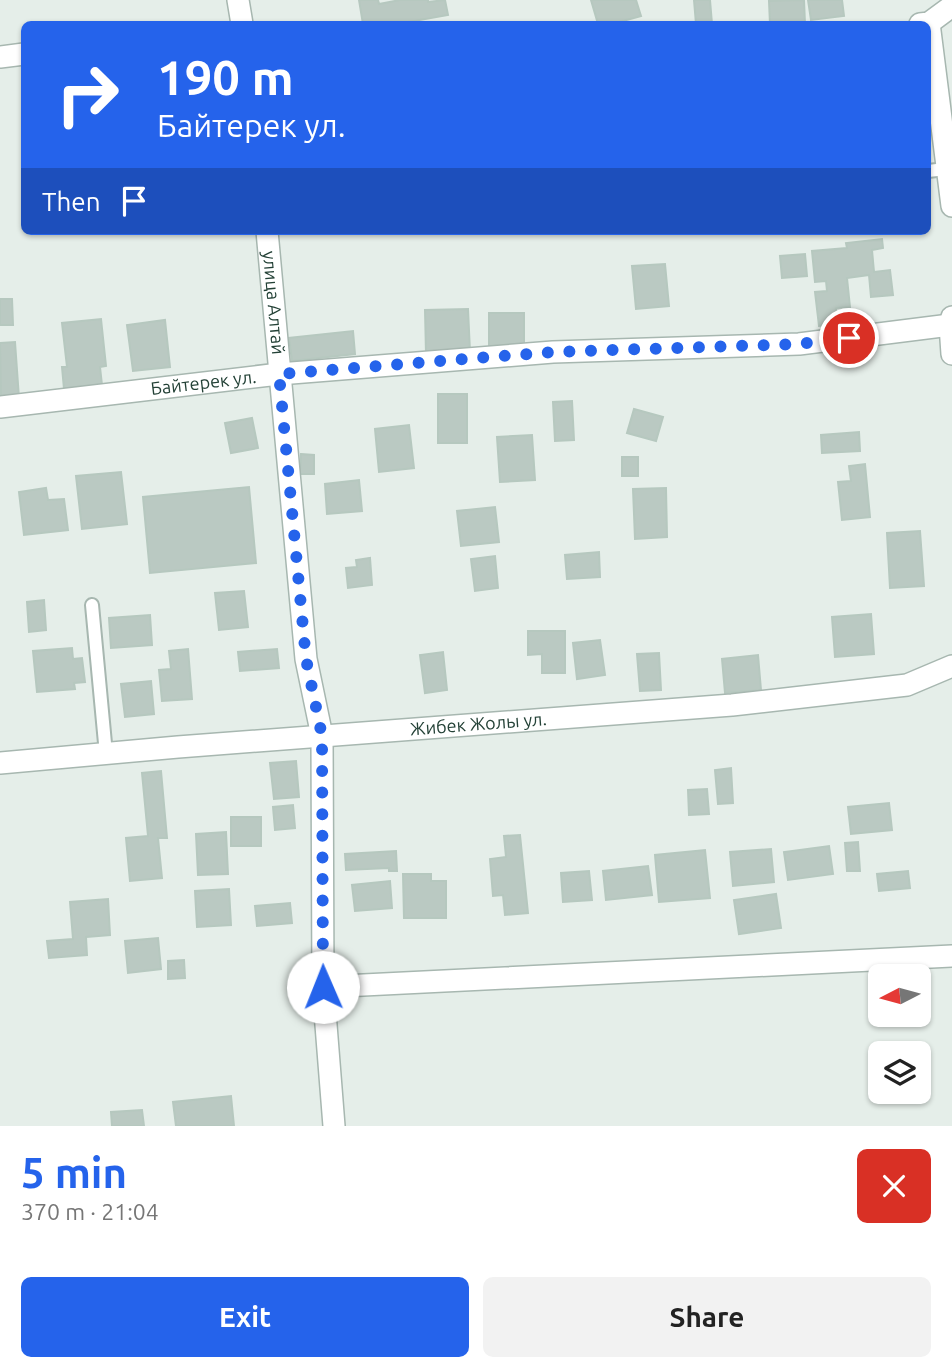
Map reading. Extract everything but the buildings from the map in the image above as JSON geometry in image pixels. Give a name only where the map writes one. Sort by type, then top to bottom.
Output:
[{"type":"street","points":[[238,0],[238,21]]},
{"type":"street","points":[[930,21],[952,6]]},
{"type":"street","points":[[0,57],[21,54]]},
{"type":"street","points":[[931,97],[937,170],[952,206]]},
{"type":"street","name":"улица Алтай","points":[[267,235],[306,659],[322,736],[323,987],[334,1126]]},
{"type":"street","points":[[951,321],[952,354]]},
{"type":"street","name":"Байтерек ул.","points":[[0,407],[279,374],[553,352],[799,344],[951,321]]},
{"type":"street","name":"Жибек Жолы ул.","points":[[0,763],[732,705],[907,685],[952,666]]},
{"type":"street","points":[[323,987],[952,956]]},
{"type":"lane","points":[[92,604],[106,754]]},
{"type":"route","points":[[323,987],[322,736],[306,659],[279,374],[553,352],[799,344],[849,338]]}]
